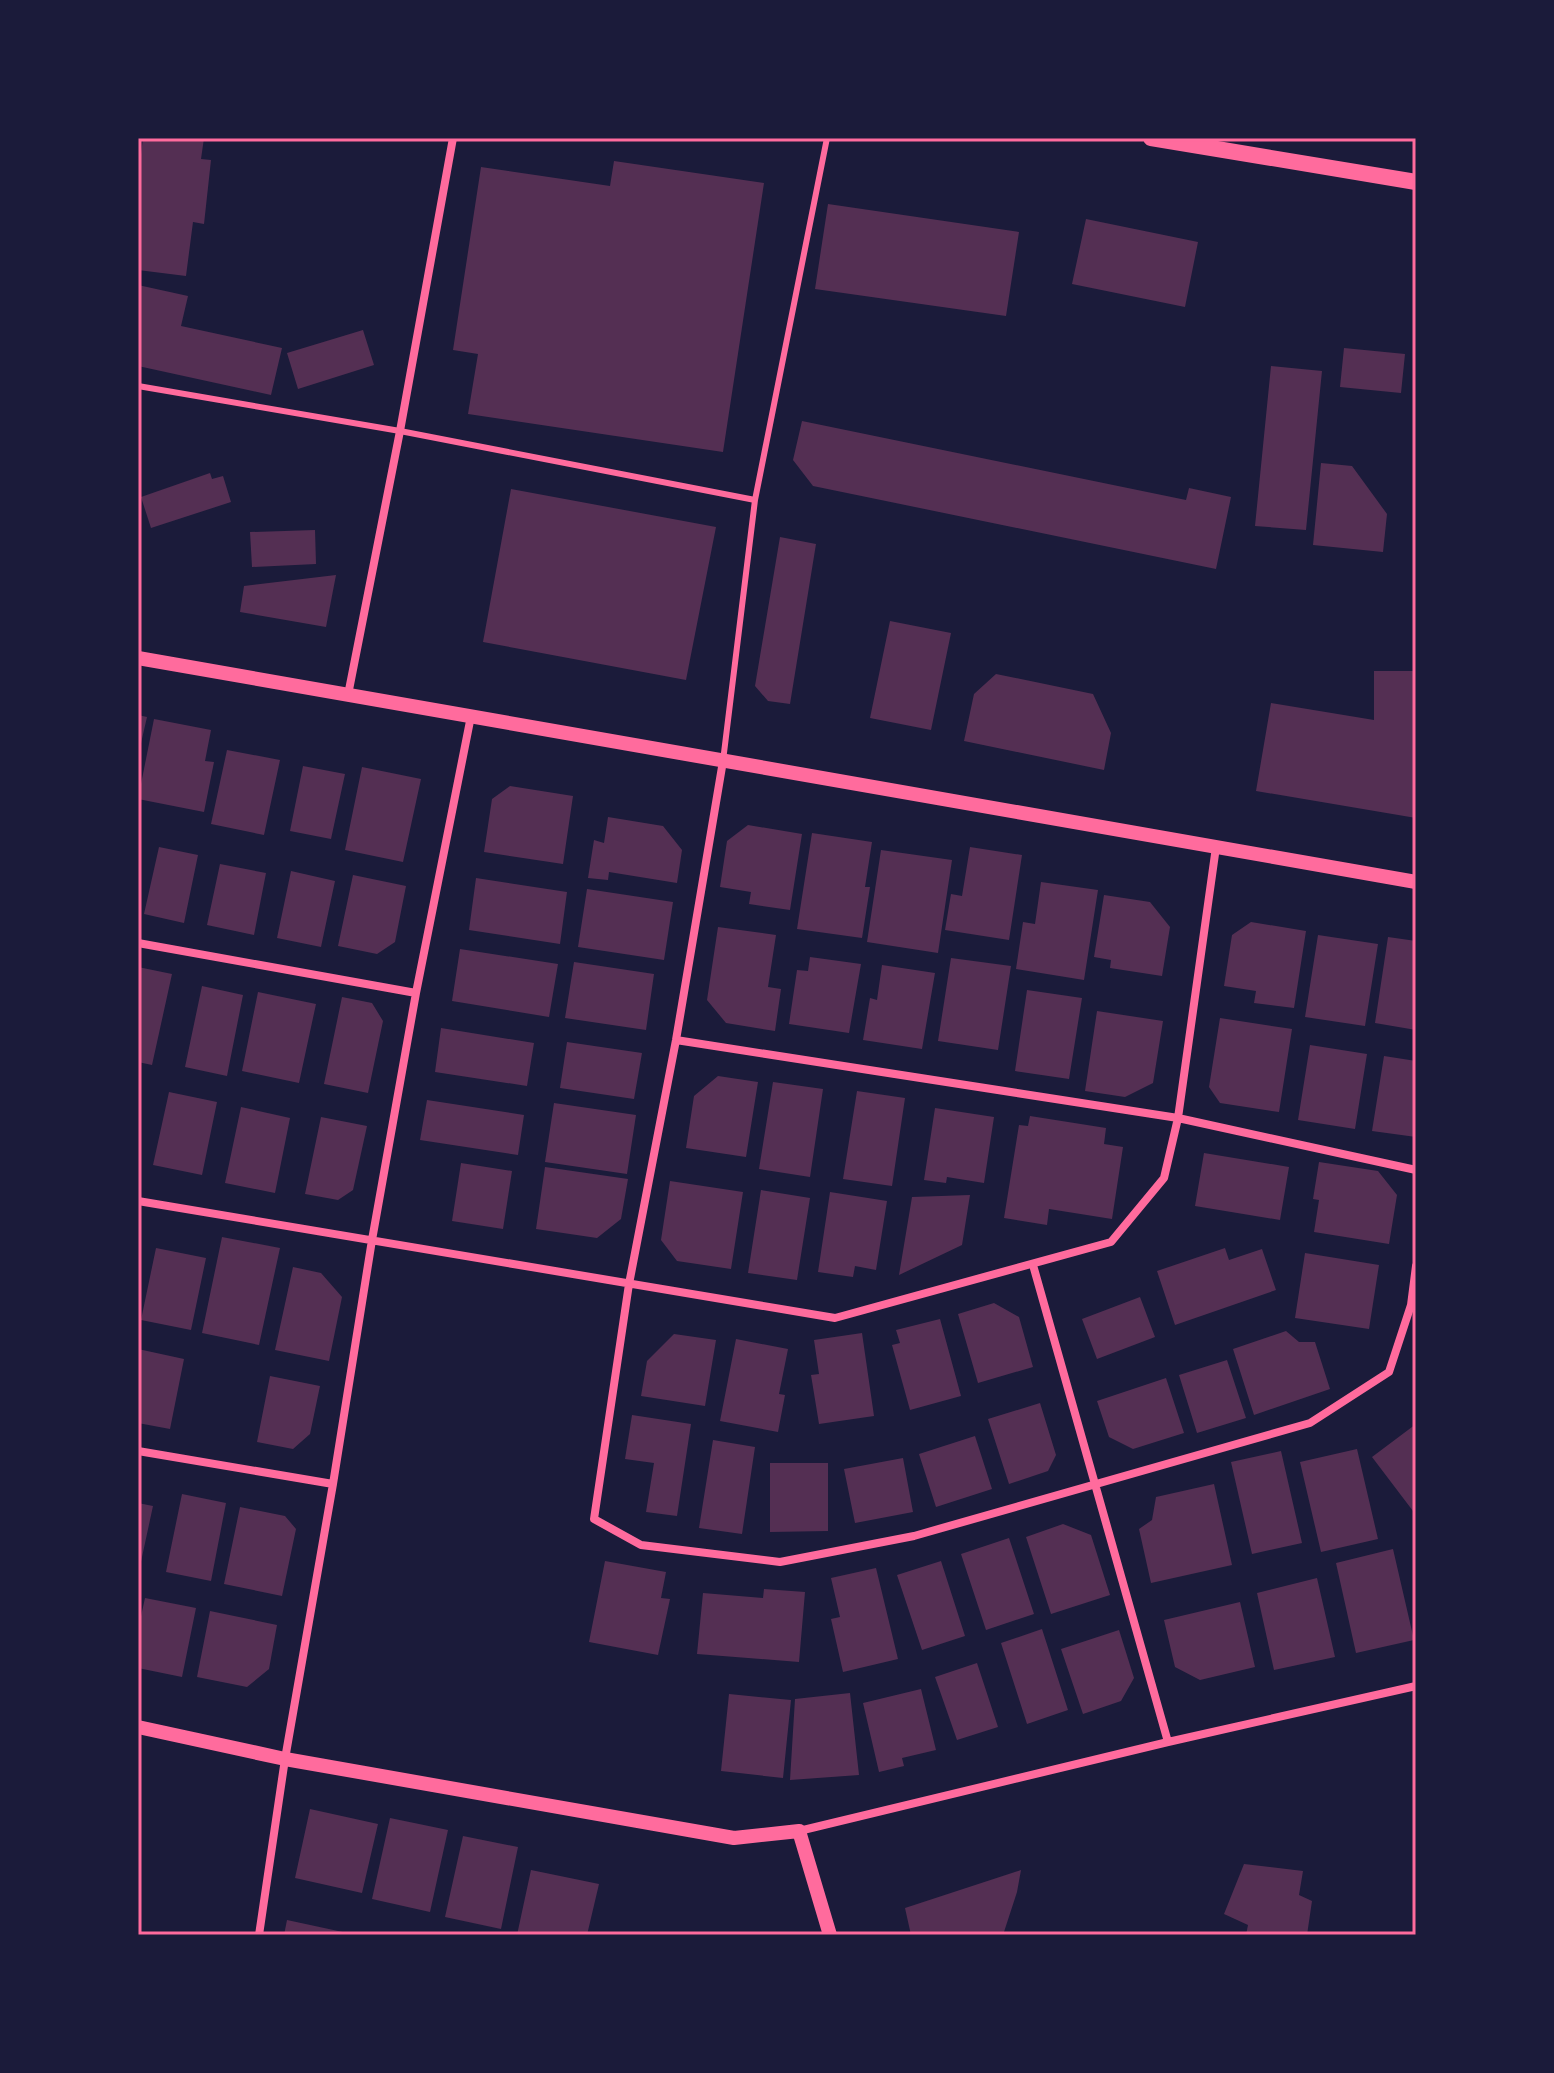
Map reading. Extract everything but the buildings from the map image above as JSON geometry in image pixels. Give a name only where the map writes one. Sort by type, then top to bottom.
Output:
[{"type":"main road","points":[[1151,138],[1416,182]]},
{"type":"street","points":[[348,695],[453,138]]},
{"type":"street","points":[[138,658],[1416,882]]},
{"type":"street","points":[[259,1935],[285,1759],[372,1240],[416,993],[471,716]]},
{"type":"street","points":[[723,761],[676,1040],[629,1284],[594,1519],[641,1545],[780,1562],[914,1536],[1310,1423],[1389,1372],[1411,1305],[1416,1266]]},
{"type":"street","points":[[138,1201],[835,1318],[1111,1242],[1164,1178],[1178,1118],[1216,847]]},
{"type":"street","points":[[138,943],[416,993]]},
{"type":"street","points":[[676,1040],[1178,1118],[1416,1170]]},
{"type":"street","points":[[1033,1265],[1168,1742]]},
{"type":"street","points":[[138,1451],[333,1484]]},
{"type":"street","points":[[138,1727],[285,1759],[734,1838],[799,1831],[1416,1686]]},
{"type":"street","points":[[799,1831],[830,1935]]},
{"type":"lane","points":[[723,761],[755,500],[827,138]]},
{"type":"lane","points":[[138,386],[400,431],[755,500]]}]
